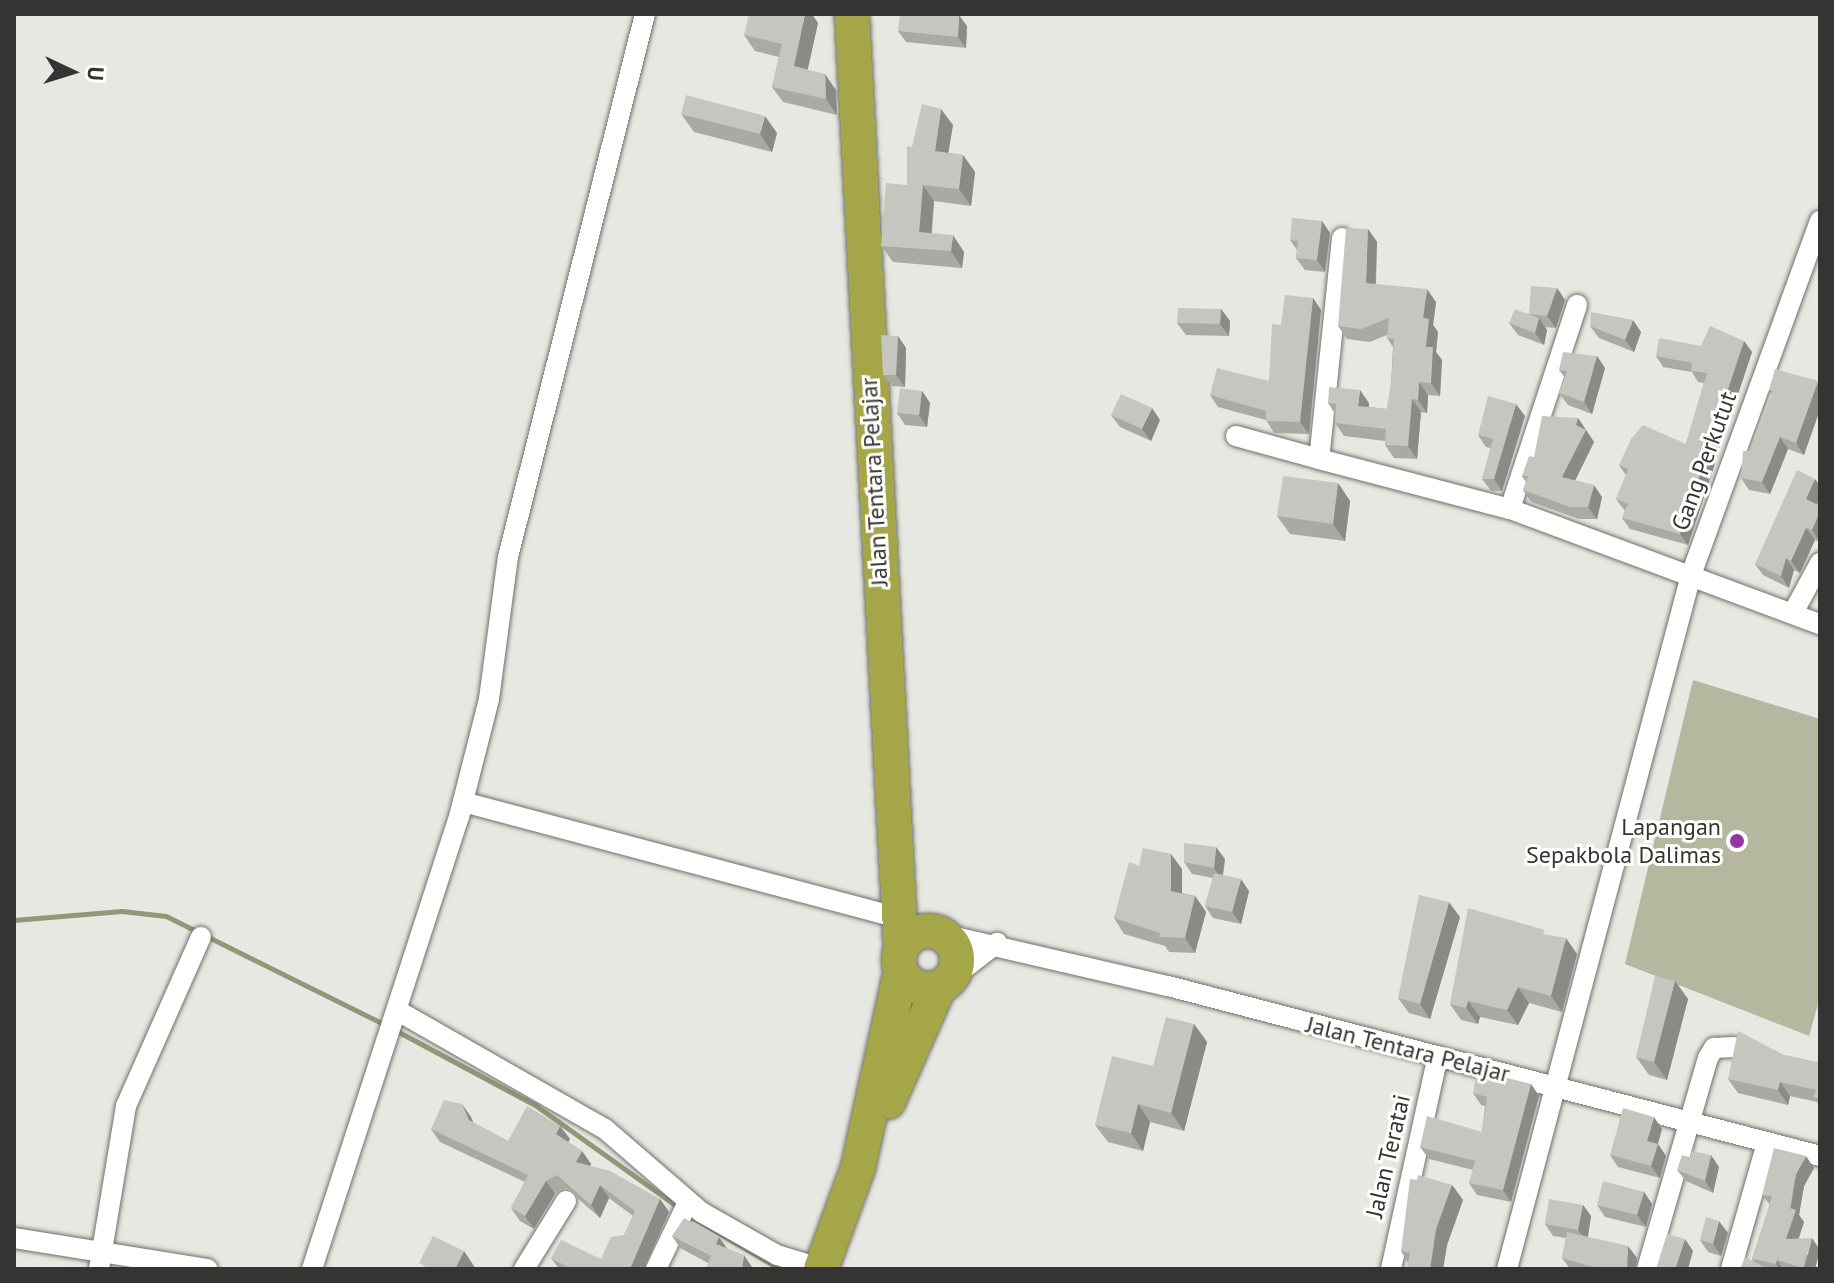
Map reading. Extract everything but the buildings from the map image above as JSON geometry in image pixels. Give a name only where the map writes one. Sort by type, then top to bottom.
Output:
[{"type":"highway","name":"Jalan Tentara Pelajar","points":[[852,14],[885,692],[900,882],[915,940]]},
{"type":"highway","points":[[821,1269],[858,1168],[945,983],[955,948],[915,940]]},
{"type":"highway","points":[[915,940],[920,989],[945,983]]},
{"type":"highway","points":[[858,1168],[915,940]]},
{"type":"street","points":[[312,1269],[463,802],[489,699],[508,557],[645,14]]},
{"type":"street","name":"Gang Perkutut","points":[[1507,1269],[1559,1088],[1691,575],[1820,221]]},
{"type":"street","points":[[1319,459],[1342,238]]},
{"type":"street","points":[[1510,509],[1577,305]]},
{"type":"street","points":[[1236,436],[1510,509],[1820,624]]},
{"type":"street","points":[[1793,613],[1820,563]]},
{"type":"street","name":"Jalan Tentara Pelajar","points":[[463,802],[915,940],[997,943],[1820,1156]]},
{"type":"street","points":[[101,1261],[126,1106],[201,937]]},
{"type":"street","points":[[945,983],[997,943]]},
{"type":"street","points":[[396,1016],[541,1087],[605,1129],[683,1212],[777,1255],[821,1269]]},
{"type":"street","points":[[1647,1269],[1687,1122],[1714,1048],[1734,1047]]},
{"type":"street","name":"Jalan Teratai","points":[[1391,1269],[1438,1056]]},
{"type":"street","points":[[1731,1269],[1767,1143]]},
{"type":"street","points":[[524,1269],[566,1201]]},
{"type":"street","points":[[656,1269],[683,1212]]},
{"type":"street","points":[[14,1238],[101,1261],[208,1269]]},
{"type":"green space","name":"Lapangan Sepakbola Dalimas","points":[[1693,680],[1820,719],[1820,997],[1809,1036],[1625,964]]},
{"type":"waterway","points":[[14,920],[122,911],[166,916],[386,1025]]},
{"type":"waterway","points":[[395,1030],[535,1105],[681,1209]]},
{"type":"waterway","points":[[692,1217],[780,1269]]},
{"type":"place","name":"Lapangan Sepakbola Dalimas","points":[[1737,841]]}]
